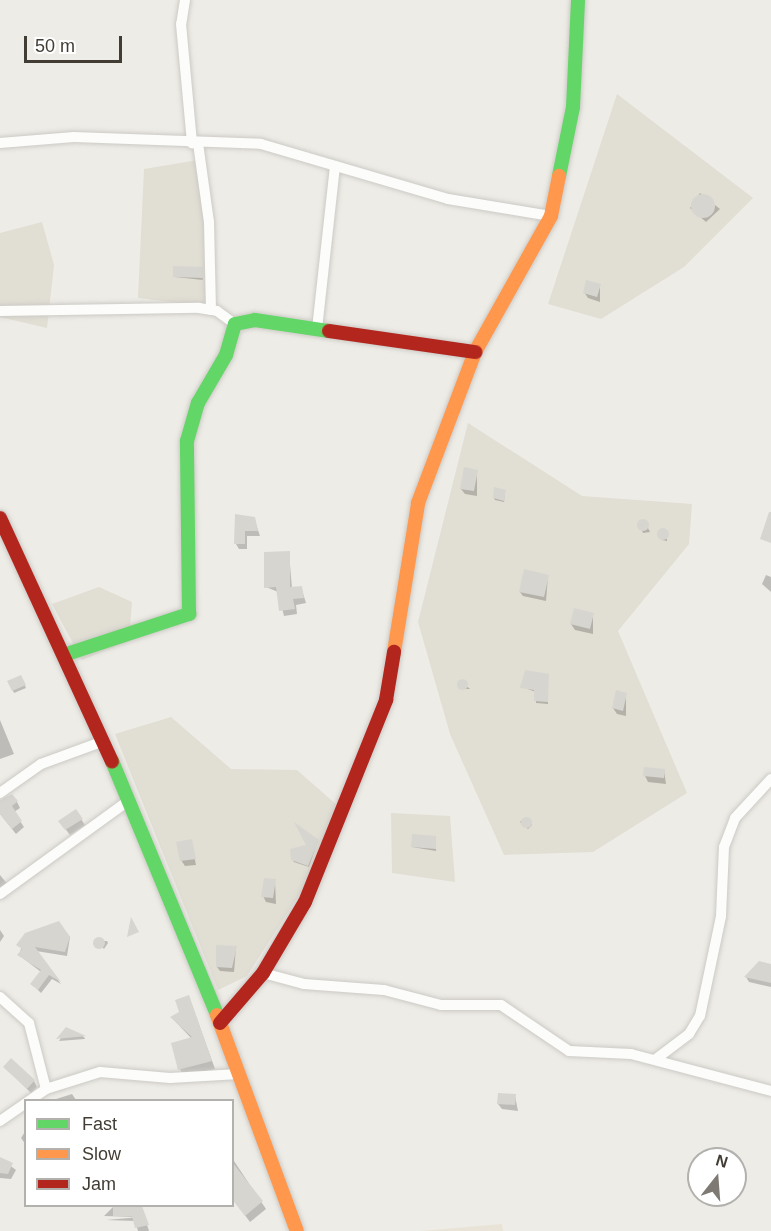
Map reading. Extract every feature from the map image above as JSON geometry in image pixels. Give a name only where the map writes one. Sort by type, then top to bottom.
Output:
[{"type":"street","points":[[185,0],[181,24],[195,143],[209,222],[212,310]]},
{"type":"street","points":[[220,1023],[263,973],[305,902],[386,700],[418,503],[474,352],[551,216],[573,107],[578,0]]},
{"type":"street","points":[[0,143],[74,137],[261,144],[448,199],[551,216]]},
{"type":"street","points":[[316,329],[335,166]]},
{"type":"street","points":[[0,311],[212,310],[235,324],[255,320],[474,352]]},
{"type":"street","points":[[64,655],[189,614],[188,441],[198,403],[226,355],[235,324]]},
{"type":"street","points":[[0,518],[104,741],[220,1023],[297,1231]]},
{"type":"street","points":[[0,793],[41,764],[104,741]]},
{"type":"street","points":[[656,1059],[689,1034],[700,1016],[721,916],[724,847],[735,818],[771,779]]},
{"type":"street","points":[[0,894],[128,801]]},
{"type":"street","points":[[263,973],[304,984],[384,990],[441,1005],[501,1005],[569,1051],[656,1059],[771,1090]]},
{"type":"street","points":[[0,997],[29,1023],[46,1089]]},
{"type":"street","points":[[32,1099],[46,1089],[100,1072],[170,1078],[239,1074]]},
{"type":"street","points":[[0,1121],[24,1104]]},
{"type":"shaded area","points":[[617,94],[753,198],[684,267],[601,319],[548,304]]},
{"type":"shaded area","points":[[198,160],[213,307],[138,298],[144,169]]},
{"type":"shaded area","points":[[42,222],[54,265],[47,328],[0,317],[0,233]]},
{"type":"shaded area","points":[[468,423],[582,496],[692,504],[689,544],[618,631],[687,793],[593,852],[504,855],[450,734],[418,622]]},
{"type":"shaded area","points":[[99,587],[132,602],[129,641],[82,660],[52,604]]},
{"type":"shaded area","points":[[171,717],[231,769],[297,770],[338,806],[308,881],[247,976],[218,990],[115,734]]},
{"type":"shaded area","points":[[391,813],[450,816],[455,882],[392,873]]},
{"type":"shaded area","points":[[502,1224],[503,1231],[421,1231]]},
{"type":"building","points":[[703,194],[712,197],[715,206],[712,215],[703,218],[694,215],[691,206],[694,197]]},
{"type":"building","points":[[173,266],[203,267],[203,278],[173,277]]},
{"type":"building","points":[[586,280],[601,284],[597,297],[583,293]]},
{"type":"building","points":[[464,467],[478,470],[474,491],[460,489]]},
{"type":"building","points":[[494,487],[506,490],[504,501],[493,498]]},
{"type":"building","points":[[769,512],[771,512],[771,543],[760,539]]},
{"type":"building","points":[[235,514],[255,517],[258,531],[245,531],[245,544],[234,544]]},
{"type":"building","points":[[645,519],[648,520],[648,530],[641,531],[638,530],[637,523],[638,520]]},
{"type":"building","points":[[665,528],[669,534],[665,540],[661,540],[657,532]]},
{"type":"building","points":[[290,551],[290,587],[302,586],[304,598],[293,599],[295,609],[279,611],[276,587],[264,588],[264,552]]},
{"type":"building","points":[[524,569],[549,575],[544,597],[519,592]]},
{"type":"building","points":[[574,608],[594,613],[590,629],[570,624]]},
{"type":"building","points":[[525,670],[549,674],[548,702],[534,701],[534,690],[520,688]]},
{"type":"building","points":[[21,675],[26,685],[12,691],[7,681]]},
{"type":"building","points":[[462,678],[468,684],[462,690],[456,684]]},
{"type":"building","points":[[616,690],[627,693],[623,711],[612,708]]},
{"type":"building","points":[[644,767],[665,769],[664,778],[643,776]]},
{"type":"building","points":[[12,794],[18,801],[12,806],[22,821],[12,829],[0,814],[0,800]]},
{"type":"building","points":[[76,809],[83,819],[65,830],[58,821]]},
{"type":"building","points":[[526,816],[532,822],[526,828],[520,822]]},
{"type":"building","points":[[294,822],[319,840],[308,866],[291,860],[290,849],[306,845]]},
{"type":"building","points":[[412,834],[436,836],[436,849],[411,847]]},
{"type":"building","points":[[192,839],[196,859],[180,861],[176,842]]},
{"type":"building","points":[[264,878],[276,879],[273,898],[261,897]]},
{"type":"building","points":[[131,917],[139,932],[127,937]]},
{"type":"building","points":[[59,921],[70,937],[65,952],[35,947],[61,982],[49,975],[38,990],[30,984],[41,970],[17,955],[22,949],[16,945],[25,933]]},
{"type":"building","points":[[101,937],[105,943],[101,949],[97,949],[93,941]]},
{"type":"building","points":[[216,945],[237,946],[232,968],[216,967]]},
{"type":"building","points":[[759,961],[771,964],[771,983],[744,977]]},
{"type":"building","points":[[189,995],[212,1061],[178,1070],[171,1043],[192,1037],[170,1017],[179,1012],[175,1000]]},
{"type":"building","points":[[66,1027],[86,1036],[56,1039]]},
{"type":"building","points":[[11,1058],[35,1080],[27,1089],[3,1067]]},
{"type":"building","points":[[498,1093],[516,1094],[515,1105],[497,1104]]},
{"type":"building","points":[[0,1157],[13,1163],[8,1174],[0,1173]]},
{"type":"building","points":[[234,1165],[263,1201],[245,1216],[234,1202]]},
{"type":"building","points":[[113,1207],[142,1207],[149,1225],[135,1228],[132,1216],[113,1216]]},
{"type":"traffic: fast","points":[[559,176],[573,107],[578,0]]},
{"type":"traffic: fast","points":[[64,655],[189,614],[187,441],[198,403],[226,355],[235,324],[255,320],[329,331]]},
{"type":"traffic: fast","points":[[112,761],[217,1015]]},
{"type":"traffic: slow","points":[[394,652],[418,503],[475,352],[551,216],[559,176]]},
{"type":"traffic: slow","points":[[217,1015],[297,1231]]},
{"type":"traffic: jam","points":[[329,331],[475,352]]},
{"type":"traffic: jam","points":[[0,518],[112,761]]},
{"type":"traffic: jam","points":[[220,1023],[263,973],[305,902],[386,700],[394,652]]}]
